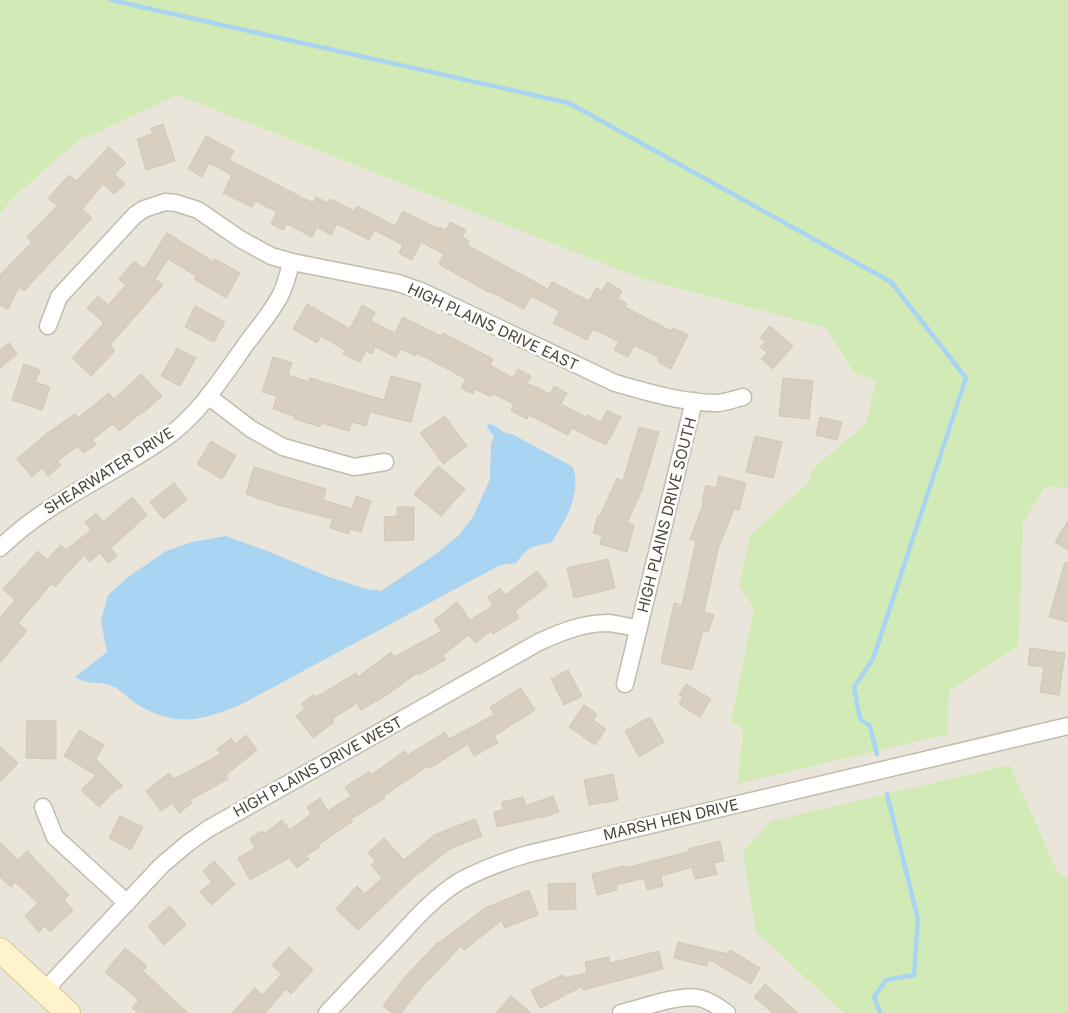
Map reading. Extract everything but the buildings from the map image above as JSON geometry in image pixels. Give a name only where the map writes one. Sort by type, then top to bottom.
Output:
[{"type":"street","name":"HIGH PLAINS DRIVE EAST","points":[[48,326],[58,297],[135,215],[144,209],[165,202],[176,203],[198,210],[256,249],[271,256],[292,262],[398,283],[421,291],[615,383],[694,401],[718,403],[743,397]]},
{"type":"street","name":"SHEARWATER DRIVE","points":[[0,548],[37,516],[165,438],[192,415],[271,310],[281,293],[292,262]]},
{"type":"street","points":[[208,396],[251,429],[282,448],[354,467],[386,462]]},
{"type":"street","name":"HIGH PLAINS DRIVE SOUTH","points":[[625,684],[694,401]]},
{"type":"street","name":"HIGH PLAINS DRIVE WEST","points":[[44,991],[162,865],[208,829],[539,642],[562,632],[587,625],[608,624],[639,628]]},
{"type":"street","name":"MARSH HEN DRIVE","points":[[327,1013],[439,896],[479,871],[503,861],[1068,726]]},
{"type":"street","points":[[43,807],[56,837],[127,903]]},
{"type":"street","points":[[0,950],[68,1013]]},
{"type":"street","points":[[622,1013],[682,998],[699,998],[727,1013]]},
{"type":"shaded area","points":[[178,95],[640,278],[826,328],[854,373],[876,380],[866,424],[813,468],[808,483],[750,535],[739,585],[754,609],[731,720],[743,730],[737,783],[948,733],[949,691],[1019,644],[1023,523],[1047,487],[1068,488],[1068,879],[1057,870],[1010,765],[756,932],[843,1013],[79,1013],[0,939],[0,214],[14,197],[78,141]]},
{"type":"shaded area","points":[[0,960],[56,1013],[0,1013]]},
{"type":"green space","points":[[0,0],[1068,0],[1068,488],[1046,487],[1023,523],[1019,645],[949,691],[948,734],[737,784],[743,730],[731,720],[754,609],[739,585],[750,535],[808,483],[813,468],[866,424],[876,380],[854,373],[826,328],[640,278],[178,95],[78,141],[14,197],[0,214]]},
{"type":"green space","points":[[1010,765],[1057,870],[1068,879],[1068,1013],[843,1013],[756,932],[743,852],[771,821]]},
{"type":"water","points":[[488,424],[512,434],[573,467],[575,477],[574,497],[562,526],[551,543],[530,548],[516,563],[500,565],[242,704],[215,714],[191,719],[167,717],[140,706],[112,686],[84,681],[75,677],[107,652],[101,621],[108,595],[127,578],[166,551],[192,542],[226,536],[329,577],[366,589],[381,591],[436,554],[458,536],[473,517],[490,479],[491,444],[494,437],[487,427]]},
{"type":"waterway","points":[[111,0],[569,103],[891,282],[966,378],[873,659],[854,687],[860,719],[870,726],[877,754]]},
{"type":"waterway","points":[[880,1013],[874,997],[886,980],[914,975],[918,919],[887,794]]}]
